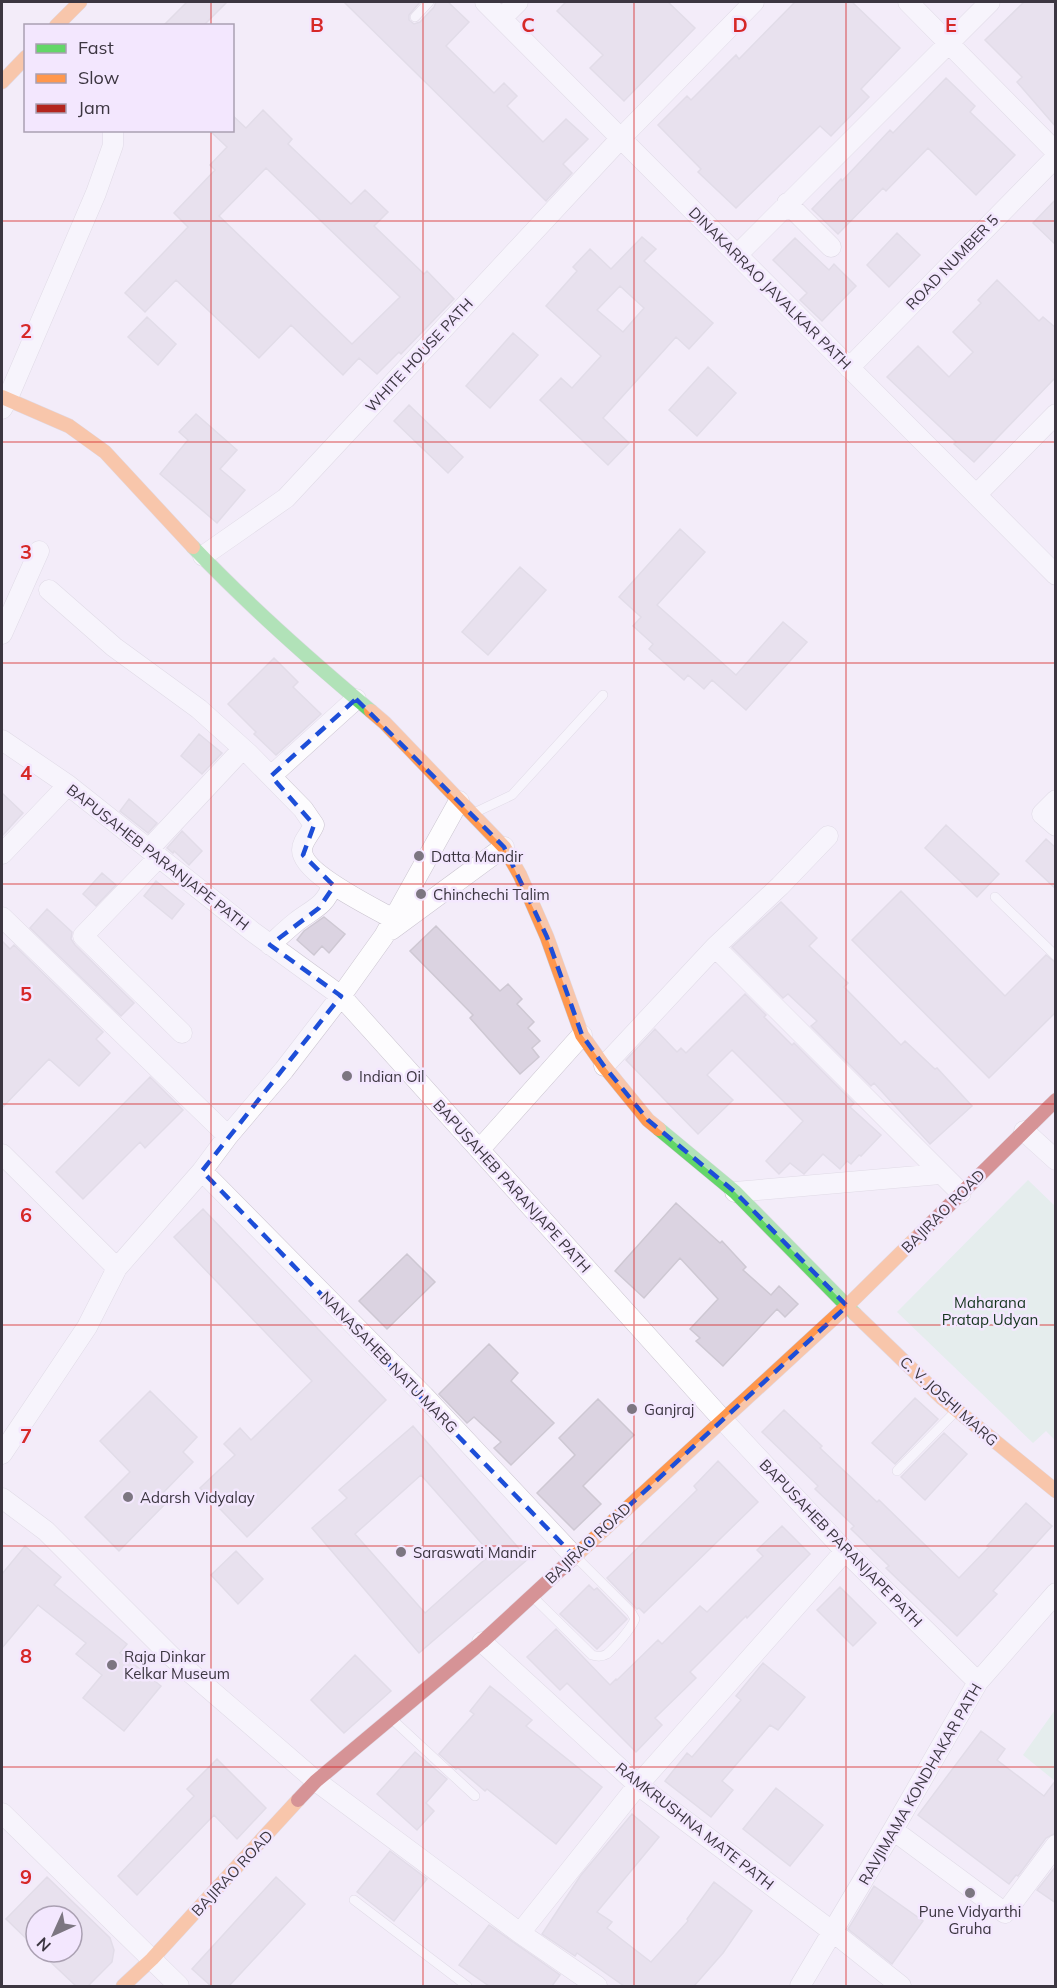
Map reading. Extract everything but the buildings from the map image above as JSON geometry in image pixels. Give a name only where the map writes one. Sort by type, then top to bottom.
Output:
[{"type":"main road","points":[[58,24],[80,2]]},
{"type":"main road","points":[[2,82],[24,59]]},
{"type":"main road","name":"C. V. JOSHI MARG","points":[[3,402],[69,426],[105,452],[235,591],[385,723],[504,847],[520,875],[547,937],[582,1035],[603,1066],[648,1120],[735,1192],[847,1306],[956,1410],[1056,1491]]},
{"type":"main road","name":"BAJIRAO ROAD","points":[[123,1986],[152,1959],[316,1781],[482,1642],[532,1596],[847,1306],[1056,1100]]},
{"type":"street","name":"DINAKARRAO JAVALKAR PATH","points":[[485,2],[1056,575]]},
{"type":"street","points":[[501,18],[518,2]]},
{"type":"street","name":"WHITE HOUSE PATH","points":[[203,556],[286,498],[621,138],[754,2]]},
{"type":"street","points":[[908,2],[1056,152]]},
{"type":"street","points":[[737,255],[990,2]]},
{"type":"street","points":[[3,402],[96,193],[113,145],[113,132]]},
{"type":"street","name":"ROAD NUMBER 5","points":[[849,368],[1056,157]]},
{"type":"street","points":[[787,204],[831,247]]},
{"type":"street","points":[[976,495],[1056,414]]},
{"type":"street","points":[[2,634],[39,550]]},
{"type":"street","points":[[49,590],[114,646],[199,709],[249,754],[303,809],[314,825],[302,847],[303,855],[324,880],[388,927]]},
{"type":"street","points":[[271,776],[356,699]]},
{"type":"street","name":"BAPUSAHEB PARANJAPE PATH","points":[[2,740],[68,785],[270,945],[340,996],[722,1419],[845,1551],[978,1682]]},
{"type":"street","points":[[182,1033],[84,936],[235,758]]},
{"type":"street","points":[[2,854],[68,785]]},
{"type":"street","points":[[1056,800],[1042,814],[1056,826]]},
{"type":"street","points":[[2,1454],[87,1327],[117,1268],[202,1171],[228,1136],[284,1070],[340,996],[388,927],[465,807]]},
{"type":"street","points":[[603,1066],[715,947],[780,886],[828,836]]},
{"type":"street","points":[[388,927],[504,847]]},
{"type":"street","points":[[270,945],[299,919],[319,908],[326,900],[332,885]]},
{"type":"street","points":[[2,917],[228,1136]]},
{"type":"street","points":[[715,947],[961,1193]]},
{"type":"street","points":[[480,1149],[582,1035]]},
{"type":"street","points":[[1024,1131],[1056,1160]]},
{"type":"street","points":[[2,1155],[117,1268]]},
{"type":"street","name":"NANASAHEB NATU MARG","points":[[202,1171],[424,1396],[574,1556]]},
{"type":"street","points":[[735,1192],[940,1174]]},
{"type":"street","points":[[2,1498],[46,1531],[171,1656],[316,1781],[520,1933],[597,1986]]},
{"type":"street","points":[[520,1933],[638,1785],[845,1551]]},
{"type":"street","name":"RAVJIMAMA KONDHAKAR PATH","points":[[800,1986],[978,1682],[1056,1593]]},
{"type":"street","name":"RAMKRUSHNA MATE PATH","points":[[482,1642],[638,1785],[901,1986]]},
{"type":"street","points":[[2,1813],[179,1986]]},
{"type":"street","points":[[893,1830],[1005,1913],[1056,1845]]},
{"type":"lane","points":[[415,17],[429,2]]},
{"type":"lane","points":[[465,807],[512,795],[603,695]]},
{"type":"lane","points":[[995,897],[1056,956]]},
{"type":"lane","points":[[897,1471],[956,1410]]},
{"type":"lane","points":[[532,1596],[592,1655],[599,1657],[606,1654],[635,1619],[631,1612],[574,1556]]},
{"type":"lane","points":[[391,1718],[475,1796]]},
{"type":"lane","points":[[354,1900],[467,1986]]},
{"type":"highlighted area","points":[[356,699],[504,847],[547,937],[582,1035],[604,1066],[648,1120],[735,1192],[847,1306],[574,1556],[202,1171],[341,996],[270,945],[319,908],[334,886],[303,855],[314,825],[271,776]]},
{"type":"green space","name":"Maharana Pratap Udyan","points":[[1028,1180],[1056,1207],[1055,1440],[1046,1431],[1033,1443],[897,1312]]},
{"type":"green space","points":[[1055,1710],[1055,1781],[1023,1755]]},
{"type":"traffic: fast","points":[[193,547],[280,632],[371,711]]},
{"type":"traffic: fast","points":[[659,1129],[735,1192],[855,1314]]},
{"type":"traffic: slow","points":[[58,24],[80,2]]},
{"type":"traffic: slow","points":[[2,82],[24,59]]},
{"type":"traffic: slow","points":[[2,397],[69,426],[105,452],[193,547]]},
{"type":"traffic: slow","points":[[371,711],[504,847],[520,875],[547,937],[582,1035],[648,1120],[659,1129]]},
{"type":"traffic: slow","points":[[572,1559],[847,1306],[920,1234]]},
{"type":"traffic: slow","points":[[855,1314],[942,1398],[1056,1491]]},
{"type":"traffic: slow","points":[[123,1986],[152,1959],[298,1800]]},
{"type":"traffic: jam","points":[[920,1234],[1056,1100]]},
{"type":"traffic: jam","points":[[298,1800],[316,1781],[482,1642],[572,1559]]},
{"type":"place","name":"Datta Mandir","points":[[419,856]]},
{"type":"place","name":"Chinchechi Talim","points":[[421,894]]},
{"type":"place","name":"Indian Oil","points":[[347,1076]]},
{"type":"place","name":"Ganjraj","points":[[632,1409]]},
{"type":"place","name":"Adarsh Vidyalay","points":[[128,1497]]},
{"type":"place","name":"Saraswati Mandir","points":[[401,1552]]},
{"type":"place","name":"Raja Dinkar Kelkar Museum","points":[[112,1665]]},
{"type":"place","name":"Pune Vidyarthi Gruha","points":[[970,1893]]}]
